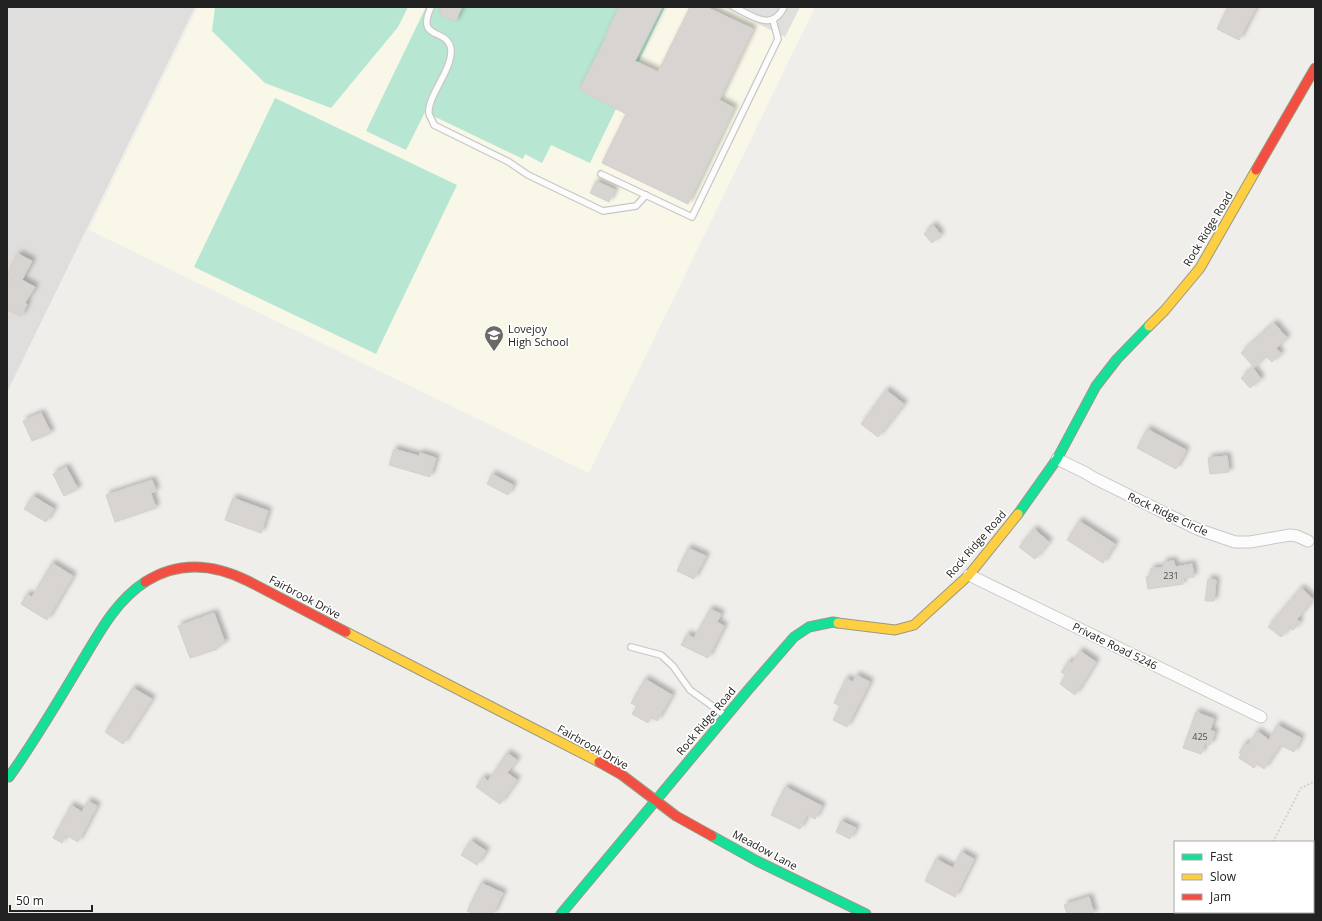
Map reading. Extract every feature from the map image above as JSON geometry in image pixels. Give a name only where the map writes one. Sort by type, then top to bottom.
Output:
[{"type":"street","name":"Rock Ridge Road","points":[[561,914],[794,637],[809,627],[833,622],[895,630],[914,625],[969,575],[1014,520],[1057,459],[1096,386],[1117,359],[1165,310],[1200,268],[1315,68]]},
{"type":"street","name":"Rock Ridge Circle","points":[[1057,459],[1197,529],[1219,537],[1243,543],[1290,535],[1297,536],[1308,541]]},
{"type":"street","name":"Fairbrook Drive","points":[[9,777],[26,753],[109,618],[123,600],[144,582],[159,574],[178,568],[204,566],[232,573],[606,765],[622,775],[655,801]]},
{"type":"street","name":"Private Road 5246","points":[[969,575],[1261,717]]},
{"type":"street","name":"Meadow Lane","points":[[655,801],[676,816],[757,861],[866,914]]},
{"type":"lane","points":[[432,7],[426,18],[426,26],[431,31],[445,39],[451,49],[449,63],[430,106],[429,114],[434,125],[509,162],[528,175],[603,212],[636,206],[646,195]]},
{"type":"lane","points":[[734,7],[762,20],[773,20],[781,14],[784,7]]},
{"type":"lane","points":[[601,174],[692,216],[778,39],[773,20]]},
{"type":"lane","points":[[631,647],[661,655],[673,666],[690,690],[727,716]]},
{"type":"path","points":[[1274,841],[1301,788],[1315,781]]},
{"type":"shaded area","points":[[7,7],[195,7],[7,392]]},
{"type":"shaded area","name":"Lovejoy High School","points":[[198,7],[815,7],[589,473],[89,230]]},
{"type":"shaded area","points":[[724,7],[800,7],[785,37]]},
{"type":"green space","points":[[215,7],[408,7],[398,27],[331,108],[265,83],[212,31]]},
{"type":"green space","points":[[426,7],[665,7],[590,163],[551,145],[542,163],[525,154],[523,159],[425,112],[406,150],[366,131]]},
{"type":"green space","points":[[275,98],[457,185],[376,354],[194,267]]},
{"type":"building","points":[[442,7],[462,7],[455,22],[439,14]]},
{"type":"building","points":[[619,7],[662,7],[635,61],[658,72],[690,7],[706,7],[753,29],[719,100],[734,108],[688,204],[602,163],[626,114],[579,90],[606,37],[605,36]]},
{"type":"building","points":[[1228,7],[1256,7],[1239,40],[1217,29]]},
{"type":"building","points":[[596,181],[615,190],[609,202],[590,193]]},
{"type":"building","points":[[933,225],[941,235],[932,243],[924,234]]},
{"type":"building","points":[[18,254],[32,261],[22,280],[35,287],[25,303],[27,304],[21,316],[7,310],[7,286],[11,278],[7,276]]},
{"type":"building","points":[[1274,323],[1287,338],[1276,348],[1281,354],[1272,362],[1266,356],[1254,367],[1241,353]]},
{"type":"building","points":[[1253,368],[1261,379],[1250,388],[1241,378]]},
{"type":"building","points":[[886,390],[904,404],[878,437],[861,424]]},
{"type":"building","points":[[41,413],[51,433],[32,441],[23,421]]},
{"type":"building","points":[[1147,429],[1186,450],[1176,469],[1137,448]]},
{"type":"building","points":[[394,449],[419,456],[420,453],[436,458],[430,477],[389,465]]},
{"type":"building","points":[[1227,456],[1229,472],[1210,474],[1208,458]]},
{"type":"building","points":[[66,467],[78,489],[64,496],[53,474]]},
{"type":"building","points":[[492,474],[513,485],[508,495],[487,484]]},
{"type":"building","points":[[152,480],[156,491],[151,493],[156,508],[115,522],[106,495]]},
{"type":"building","points":[[33,496],[54,509],[46,522],[24,509]]},
{"type":"building","points":[[233,498],[268,511],[261,533],[225,520]]},
{"type":"building","points":[[1079,521],[1115,544],[1103,563],[1067,540]]},
{"type":"building","points":[[1034,529],[1049,542],[1035,559],[1019,547]]},
{"type":"building","points":[[688,548],[706,556],[694,579],[677,571]]},
{"type":"building","points":[[1174,561],[1175,567],[1192,564],[1194,577],[1183,578],[1183,584],[1148,589],[1146,577],[1151,576],[1150,569],[1164,567],[1163,562]]},
{"type":"building","points":[[52,563],[73,576],[47,620],[21,604],[27,594],[32,597]]},
{"type":"building","points":[[1208,579],[1216,580],[1214,601],[1205,601]]},
{"type":"building","points":[[1301,588],[1313,599],[1297,619],[1300,622],[1293,630],[1290,627],[1281,637],[1268,627]]},
{"type":"building","points":[[710,609],[721,614],[717,622],[724,626],[708,658],[681,645],[687,634],[694,638]]},
{"type":"building","points":[[214,613],[225,643],[216,647],[217,649],[190,658],[178,626]]},
{"type":"building","points":[[1080,651],[1096,662],[1075,695],[1060,684],[1066,675],[1061,672],[1069,661],[1072,663]]},
{"type":"building","points":[[856,675],[870,682],[847,727],[833,720],[840,706],[834,703],[846,678],[853,682]]},
{"type":"building","points":[[645,679],[672,695],[657,721],[651,717],[648,723],[632,714],[637,706],[631,703]]},
{"type":"building","points":[[133,688],[152,699],[123,744],[105,732]]},
{"type":"building","points":[[1196,712],[1214,719],[1210,730],[1215,732],[1210,745],[1205,743],[1201,754],[1183,748]]},
{"type":"building","points":[[1277,725],[1301,738],[1294,752],[1280,745],[1264,769],[1257,764],[1254,768],[1239,758],[1241,754],[1239,753],[1245,743],[1248,745],[1257,731],[1269,740]]},
{"type":"building","points":[[507,753],[517,760],[507,773],[517,780],[500,804],[476,787],[483,777],[488,781]]},
{"type":"building","points":[[785,787],[822,806],[815,819],[807,815],[800,829],[771,815]]},
{"type":"building","points":[[88,801],[97,806],[78,842],[66,835],[62,843],[53,838],[71,805],[82,812]]},
{"type":"building","points":[[841,821],[856,828],[850,839],[836,832]]},
{"type":"building","points":[[471,841],[486,851],[477,865],[461,855]]},
{"type":"building","points":[[961,852],[974,859],[955,897],[925,881],[936,859],[953,868]]},
{"type":"building","points":[[481,883],[503,893],[493,914],[473,914],[467,911]]},
{"type":"building","points":[[1089,897],[1094,914],[1067,914],[1064,905]]},
{"type":"traffic: fast","points":[[1018,514],[1057,459],[1096,386],[1117,359],[1149,326]]},
{"type":"traffic: fast","points":[[9,777],[45,723],[107,621],[124,600],[145,582]]},
{"type":"traffic: fast","points":[[561,914],[794,637],[809,627],[833,622],[838,623]]},
{"type":"traffic: fast","points":[[712,836],[757,861],[866,914]]},
{"type":"traffic: slow","points":[[1149,326],[1165,310],[1200,268],[1256,170]]},
{"type":"traffic: slow","points":[[838,623],[895,630],[914,625],[969,575],[1018,514]]},
{"type":"traffic: slow","points":[[346,632],[599,762]]},
{"type":"traffic: jam","points":[[1256,170],[1315,68]]},
{"type":"traffic: jam","points":[[145,582],[171,570],[184,568],[209,568],[222,571],[248,581],[346,632]]},
{"type":"traffic: jam","points":[[599,762],[622,775],[676,816],[712,836]]},
{"type":"place","name":"Lovejoy High School","points":[[494,352]]}]
